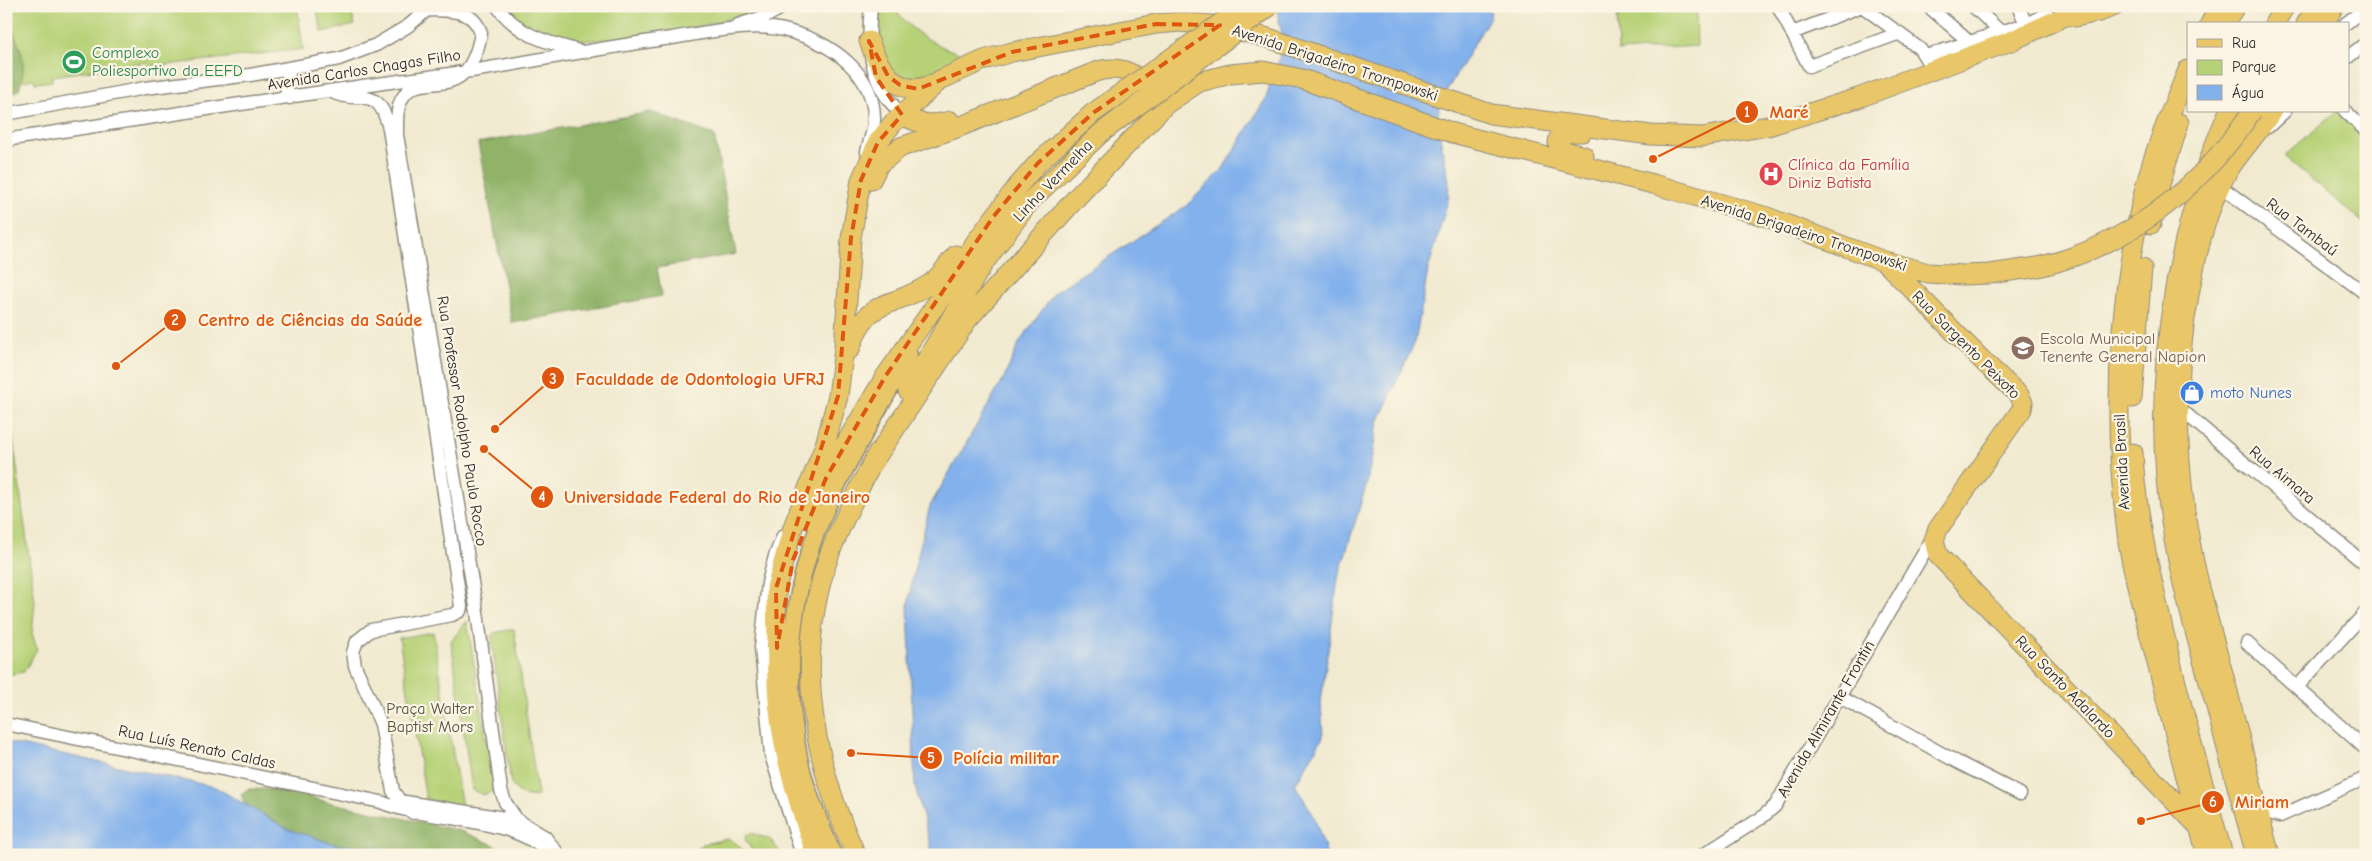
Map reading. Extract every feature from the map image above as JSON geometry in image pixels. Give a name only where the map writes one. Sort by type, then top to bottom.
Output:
[{"type":"highway","name":"Linha Vermelha","points":[[856,855],[834,806],[819,753],[812,713],[811,656],[814,617],[830,555],[855,494],[915,378],[984,264],[1024,194],[1038,163],[1093,113],[1245,6]]},
{"type":"highway","name":"Linha Vermelha","points":[[816,855],[790,776],[782,742],[777,698],[777,651],[784,598],[799,541],[826,478],[885,377],[942,296],[993,216],[1270,6]]},
{"type":"highway","name":"Avenida Brigadeiro Trompowski","points":[[814,470],[825,445],[838,396],[844,349],[848,272],[861,180],[878,142],[902,114],[940,80],[999,56],[1156,24],[1201,22],[1268,38],[1478,111],[1504,117],[1677,138],[1702,137],[1768,126],[1858,98],[1928,64],[2006,37],[2065,12],[2087,6]]},
{"type":"highway","points":[[2065,12],[2082,16],[2115,6]]},
{"type":"highway","points":[[2204,22],[2210,6]]},
{"type":"highway","points":[[2211,22],[2220,6]]},
{"type":"highway","points":[[2226,22],[2235,6]]},
{"type":"highway","points":[[2275,22],[2285,6]]},
{"type":"highway","points":[[2307,22],[2317,6]]},
{"type":"highway","points":[[2325,22],[2334,6]]},
{"type":"highway","points":[[869,41],[882,69],[893,81],[900,85],[918,89],[940,80]]},
{"type":"highway","points":[[854,224],[874,172],[879,164],[893,151],[954,129],[1006,106],[1110,68],[1130,73],[1141,82],[1146,94],[1143,110],[1111,147],[1077,198]]},
{"type":"highway","name":"Avenida Brigadeiro Trompowski","points":[[1077,198],[1166,104],[1188,88],[1208,79],[1248,71],[1281,73],[1453,133],[1653,184],[1768,217],[1884,261],[1928,273],[1962,275],[2021,270],[2057,262],[2109,242],[2161,209],[2210,164],[2251,112]]},
{"type":"highway","name":"Avenida Brasil","points":[[2187,73],[2157,148],[2144,191],[2130,263],[2121,344],[2119,390],[2121,480],[2128,544],[2206,855]]},
{"type":"highway","name":"Avenida Brasil","points":[[2187,104],[2158,191],[2143,258],[2132,389],[2134,475],[2140,521],[2171,667],[2223,855]]},
{"type":"highway","points":[[902,114],[919,123],[932,125],[1006,106]]},
{"type":"highway","points":[[2229,112],[2210,154],[2198,194],[2173,300],[2166,374],[2164,447],[2169,502],[2181,576],[2256,855]]},
{"type":"highway","points":[[2270,855],[2195,567],[2185,511],[2179,455],[2179,367],[2184,318],[2200,239],[2220,186],[2271,112]]},
{"type":"highway","points":[[1613,130],[1566,132],[1559,137],[1558,144],[1564,151],[1678,182],[1702,198]]},
{"type":"highway","name":"Linha Vermelha","points":[[871,465],[968,319],[1077,198]]},
{"type":"highway","points":[[838,396],[855,334],[865,317],[883,305],[930,283],[993,216]]},
{"type":"highway","name":"Rua Sargento Peixoto","points":[[1884,261],[2019,395],[2023,403],[2022,410]]},
{"type":"highway","name":"Avenida Almirante Frontin","points":[[1932,548],[2022,410]]},
{"type":"highway","points":[[777,651],[776,588],[787,547],[814,470]]},
{"type":"highway","name":"Rua Santo Adalardo","points":[[1932,548],[2199,826]]},
{"type":"highway","points":[[2183,712],[2199,826]]},
{"type":"highway","points":[[2165,791],[2179,750]]},
{"type":"main road","name":"Linha Vermelha","points":[[833,855],[806,782],[796,740],[791,690],[791,664],[798,600],[817,532],[834,494],[861,440],[942,296]]},
{"type":"street","points":[[497,6],[508,20],[535,38],[582,51]]},
{"type":"street","name":"Avenida Carlos Chagas Filho","points":[[726,30],[767,16],[784,6]]},
{"type":"street","points":[[871,6],[869,41],[872,68],[889,100],[902,114]]},
{"type":"street","points":[[1778,6],[1809,66],[1900,33]]},
{"type":"street","points":[[1792,33],[1862,6],[1900,33],[1928,64]]},
{"type":"street","points":[[1928,6],[1976,47]]},
{"type":"street","points":[[1973,6],[2006,37],[2026,24],[2065,12]]},
{"type":"street","points":[[2018,6],[2026,24]]},
{"type":"street","points":[[2356,6],[2366,13]]},
{"type":"street","points":[[430,8],[464,13],[476,23],[481,33],[468,71]]},
{"type":"street","name":"Avenida Carlos Chagas Filho","points":[[6,114],[145,88],[290,69],[357,54],[394,35],[430,8]]},
{"type":"street","points":[[2348,22],[2358,14],[2366,13]]},
{"type":"street","name":"Avenida Carlos Chagas Filho","points":[[6,140],[468,71],[582,51],[726,30],[777,29],[790,31],[833,50],[856,70],[868,91],[874,120],[861,180]]},
{"type":"street","points":[[2350,55],[2366,43]]},
{"type":"street","points":[[290,69],[286,87],[290,98]]},
{"type":"street","name":"Rua Professor Rodolpho Paulo Rocco","points":[[468,71],[455,81],[418,87],[406,92],[400,102],[397,135],[476,612],[501,790],[505,802],[517,820]]},
{"type":"street","name":"Rua Professor Rodolpho Paulo Rocco","points":[[330,91],[346,97],[370,98],[381,107],[388,122],[461,606],[460,610],[452,615],[371,630],[362,636],[355,647],[355,666],[381,724],[390,784],[400,801]]},
{"type":"street","points":[[2243,152],[2284,112]]},
{"type":"street","points":[[2346,112],[2366,131]]},
{"type":"street","name":"Rua Tambaú","points":[[2220,186],[2366,294]]},
{"type":"street","name":"Rua Aimara","points":[[2179,408],[2366,565]]},
{"type":"street","name":"Avenida Brigadeiro Trompowski","points":[[802,855],[771,755],[761,647],[763,619],[775,556],[814,470]]},
{"type":"street","name":"Avenida Almirante Frontin","points":[[1703,855],[1761,818],[1775,806],[1932,548]]},
{"type":"street","points":[[2297,687],[2366,612]]},
{"type":"street","points":[[2247,644],[2366,749]]},
{"type":"street","points":[[1840,697],[1957,762],[2020,794]]},
{"type":"street","name":"Rua Luís Renato Caldas","points":[[6,724],[381,802],[413,813],[518,833],[535,842],[549,855]]},
{"type":"street","points":[[2254,799],[2270,813],[2280,816],[2366,778]]},
{"type":"street","points":[[400,801],[413,813]]},
{"type":"street","name":"Rua Luís Renato Caldas","points":[[381,802],[400,801],[517,820]]},
{"type":"street","points":[[517,820],[545,837],[559,855]]},
{"type":"highlighted area","points":[[1156,24],[1220,25],[1093,113],[1038,163],[993,217],[885,377],[826,478],[793,560],[777,648],[776,588],[838,396],[851,238],[861,180],[878,142],[902,115],[876,77],[869,41],[888,76],[900,85],[918,89],[1012,52]]},
{"type":"green space","name":"Complexo Poliesportivo da EEFD","points":[[6,6],[297,6],[303,49],[148,67],[147,62],[52,76],[52,81],[35,83],[34,79],[6,84]]},
{"type":"green space","points":[[6,6],[8,6],[9,19],[22,55],[23,64],[19,90],[6,96],[6,52],[8,49],[6,45]]},
{"type":"green space","points":[[316,6],[349,6],[355,25],[322,32]]},
{"type":"green space","points":[[504,6],[764,6],[718,22],[686,29],[618,39],[586,40],[559,39],[534,33],[516,19]]},
{"type":"green space","points":[[879,6],[893,6],[918,33],[950,50],[973,57],[913,85],[888,67],[877,41]]},
{"type":"green space","points":[[1617,6],[1696,6],[1697,46],[1618,51]]},
{"type":"green space","points":[[651,112],[714,135],[736,254],[657,268],[662,296],[512,323],[478,143]]},
{"type":"green space","points":[[2336,112],[2366,129],[2366,225],[2284,156]]},
{"type":"green space","points":[[6,386],[35,602],[32,633],[37,649],[24,672],[6,675]]},
{"type":"green space","name":"Praça Walter Baptist Mors","points":[[467,621],[494,785],[491,792],[483,795],[472,790],[451,641]]},
{"type":"green space","points":[[514,629],[538,796],[523,794],[517,791],[511,784],[491,636],[494,633]]},
{"type":"green space","name":"Praça Walter Baptist Mors","points":[[433,632],[462,808],[426,799],[399,638]]},
{"type":"green space","points":[[248,789],[292,790],[319,800],[461,831],[494,845],[507,855],[371,855],[327,849],[246,808],[241,794]]},
{"type":"green space","points":[[750,833],[770,839],[782,855],[755,855],[745,839],[747,834]]},
{"type":"green space","points":[[727,839],[736,843],[746,855],[698,855],[699,847],[703,844]]},
{"type":"water","points":[[1276,6],[1476,6],[1491,12],[1490,17],[1440,102],[1437,122],[1449,181],[1448,200],[1428,270],[1415,342],[1378,422],[1367,483],[1338,578],[1321,702],[1323,737],[1295,785],[1313,814],[1327,855],[933,855],[915,786],[908,606],[914,571],[930,506],[1005,376],[1019,343],[1055,292],[1186,206],[1222,170],[1266,98],[1280,56],[1283,39]]},
{"type":"water","points":[[6,742],[215,787],[288,829],[338,845],[377,847],[402,855],[6,855]]},
{"type":"place","name":"Complexo Poliesportivo da EEFD","points":[[74,62]]},
{"type":"place","name":"Maré","points":[[1653,159]]},
{"type":"place","name":"Clínica da Família Diniz Batista","points":[[1771,174]]},
{"type":"place","name":"Escola Municipal Tenente General Napion","points":[[2023,348]]},
{"type":"place","name":"Centro de Ciências da Saúde","points":[[116,366]]},
{"type":"place","name":"moto Nunes","points":[[2192,393]]},
{"type":"place","name":"Faculdade de Odontologia UFRJ","points":[[495,429]]},
{"type":"place","name":"Universidade Federal do Rio de Janeiro","points":[[484,449]]},
{"type":"place","name":"Polícia militar","points":[[851,753]]},
{"type":"place","name":"Miriam","points":[[2141,821]]}]
